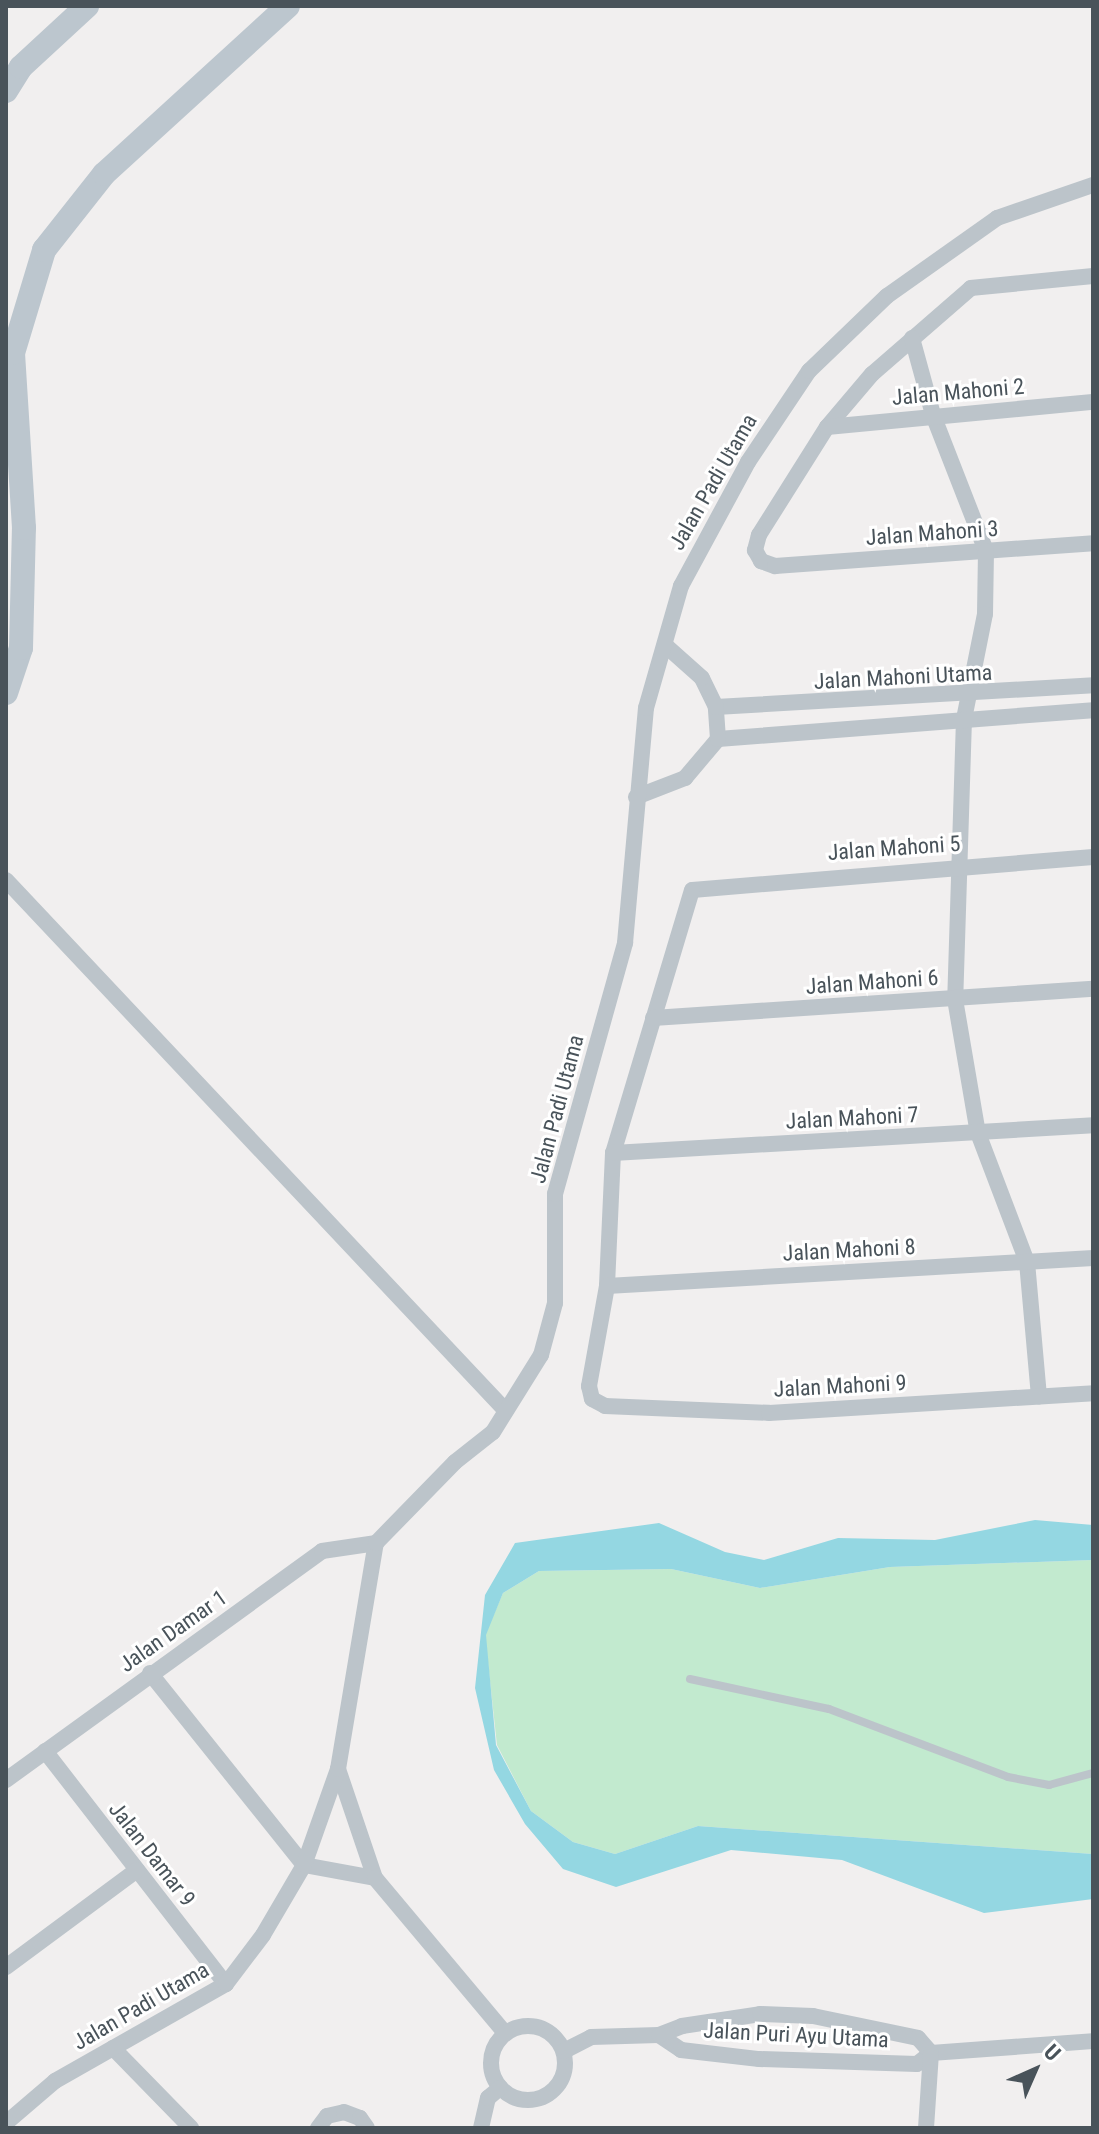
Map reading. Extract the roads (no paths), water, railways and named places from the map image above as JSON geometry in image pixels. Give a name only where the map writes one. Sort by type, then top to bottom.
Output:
[{"type":"street","points":[[6,91],[21,67],[87,6]]},
{"type":"street","points":[[6,693],[21,648],[24,528],[13,353],[44,250],[104,174],[288,6]]},
{"type":"street","name":"Jalan Padi Utama","points":[[6,2123],[55,2081],[226,1984],[263,1935],[304,1865],[338,1769],[376,1543],[455,1462],[493,1432],[541,1355],[555,1303],[555,1194],[625,943],[646,708],[696,554],[777,415],[809,371],[887,296],[997,218],[1093,185]]},
{"type":"street","points":[[827,427],[912,338],[971,288],[1093,276]]},
{"type":"street","points":[[912,338],[933,415],[986,551],[985,614],[964,719],[955,999],[978,1133],[1027,1262],[1039,1396]]},
{"type":"street","name":"Jalan Mahoni 2","points":[[827,427],[1093,402]]},
{"type":"street","name":"Jalan Mahoni 3","points":[[827,427],[759,535],[755,550],[761,561],[775,566],[1093,543]]},
{"type":"street","points":[[636,797],[685,778],[718,739],[716,707],[702,678],[665,645]]},
{"type":"street","name":"Jalan Mahoni Utama","points":[[716,707],[971,695],[1093,685]]},
{"type":"street","name":"Jalan Mahoni Utama","points":[[718,739],[1093,710]]},
{"type":"street","name":"Jalan Mahoni 5","points":[[653,1018],[687,898],[699,886],[1093,857]]},
{"type":"street","points":[[6,880],[506,1411]]},
{"type":"street","name":"Jalan Mahoni 6","points":[[653,1018],[1093,989]]},
{"type":"street","points":[[607,1286],[613,1153],[653,1018]]},
{"type":"street","name":"Jalan Mahoni 7","points":[[613,1153],[1093,1125]]},
{"type":"street","name":"Jalan Mahoni 8","points":[[607,1286],[1093,1258]]},
{"type":"street","name":"Jalan Mahoni 9","points":[[607,1286],[592,1399],[605,1406],[769,1413],[1093,1393]]},
{"type":"street","name":"Jalan Damar 1","points":[[6,1780],[322,1551],[376,1543]]},
{"type":"street","points":[[150,1673],[304,1865],[375,1878]]},
{"type":"street","name":"Jalan Damar 9","points":[[45,1751],[226,1984]]},
{"type":"street","points":[[338,1769],[375,1878],[504,2032]]},
{"type":"street","points":[[6,1967],[137,1870]]},
{"type":"street","name":"Jalan Puri Ayu Utama","points":[[564,2051],[591,2037],[659,2035],[682,2026],[760,2014],[813,2016],[918,2038],[931,2053]]},
{"type":"street","points":[[537,2026],[564,2051],[561,2080],[539,2099],[510,2097],[500,2088],[491,2070],[491,2051],[504,2032],[537,2026]]},
{"type":"street","name":"Jalan Puri Ayu Utama","points":[[659,2035],[681,2050],[759,2059],[917,2064],[931,2053],[1093,2041]]},
{"type":"street","points":[[113,2048],[191,2128]]},
{"type":"street","points":[[926,2128],[931,2053]]},
{"type":"street","points":[[481,2128],[488,2098],[500,2088]]},
{"type":"street","points":[[318,2128],[327,2116],[344,2112],[360,2118],[367,2128]]},
{"type":"lane","points":[[690,1679],[865,1720],[1008,1777],[1049,1785],[1093,1773]]},
{"type":"water","points":[[1035,1520],[1093,1525],[1093,1560],[890,1567],[760,1588],[671,1569],[539,1571],[503,1593],[486,1635],[496,1745],[531,1811],[573,1842],[615,1854],[698,1826],[1093,1854],[1093,1899],[984,1913],[842,1860],[731,1850],[616,1887],[563,1869],[525,1824],[494,1770],[475,1688],[485,1595],[515,1543],[659,1523],[725,1552],[764,1560],[838,1538],[935,1540]]}]
